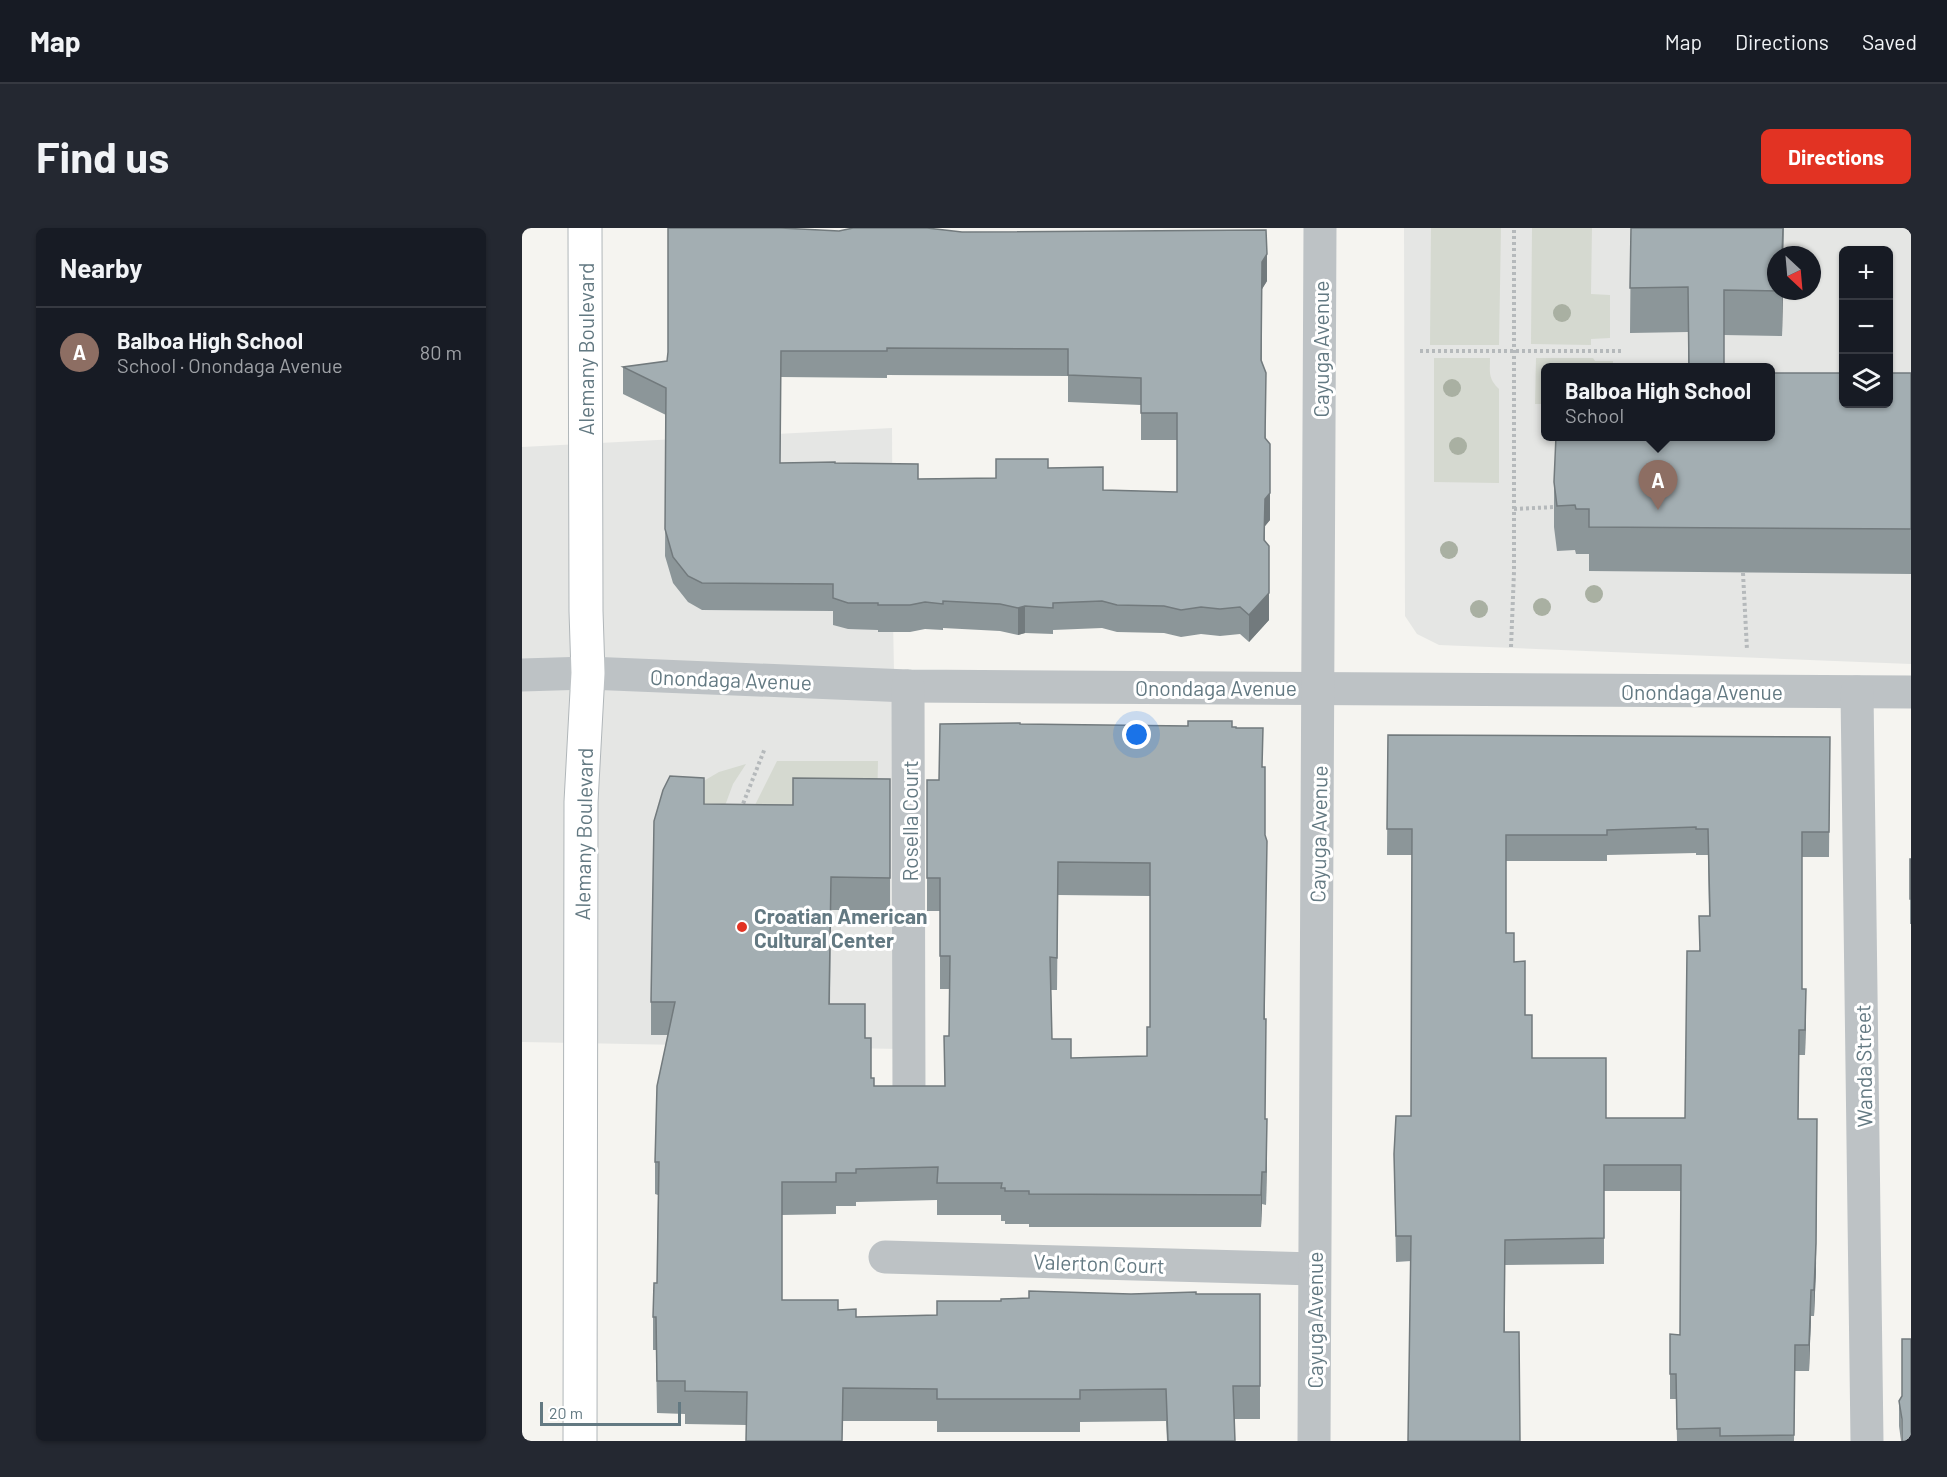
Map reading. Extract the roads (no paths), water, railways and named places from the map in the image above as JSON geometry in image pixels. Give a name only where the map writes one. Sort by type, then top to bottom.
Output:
[{"type":"main road","name":"Alemany Boulevard","points":[[580,1441],[580,802],[588,673],[585,228]]},
{"type":"street","name":"Cayuga Avenue","points":[[1314,1441],[1320,228]]},
{"type":"street","name":"Onondaga Avenue","points":[[522,675],[588,673],[908,686],[1911,692]]},
{"type":"street","name":"Rosella Court","points":[[908,686],[909,1101]]},
{"type":"street","name":"Wanda Street","points":[[1857,692],[1867,1441]]},
{"type":"street","name":"Valerton Court","points":[[885,1257],[1314,1269]]},
{"type":"place","name":"Balboa High School","points":[[1658,510]]},
{"type":"place","name":"Croatian American Cultural Center","points":[[742,927]]}]
